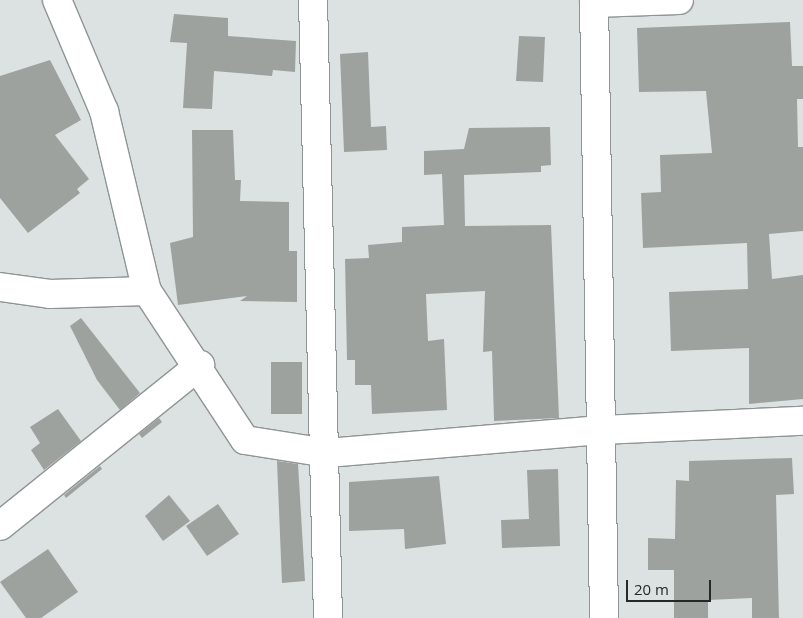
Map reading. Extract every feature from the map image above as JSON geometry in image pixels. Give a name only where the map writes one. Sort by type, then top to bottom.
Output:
[{"type":"street","points":[[57,0],[104,110],[147,291],[200,366],[244,440],[327,453],[600,430],[803,421]]},
{"type":"street","points":[[313,0],[327,453],[328,618]]},
{"type":"street","points":[[604,618],[594,1],[679,0]]},
{"type":"street","points":[[0,286],[50,294],[147,291]]},
{"type":"street","points":[[0,526],[200,366]]},
{"type":"building","points":[[174,14],[228,18],[228,36],[296,41],[295,72],[273,70],[272,76],[214,71],[212,109],[183,108],[187,43],[170,42]]},
{"type":"building","points":[[790,22],[792,66],[803,66],[803,99],[797,99],[798,147],[803,147],[803,231],[769,234],[772,279],[803,275],[803,399],[749,404],[749,348],[671,351],[669,292],[748,289],[747,243],[643,248],[641,193],[661,192],[660,155],[712,153],[706,91],[639,92],[637,28]]},
{"type":"building","points":[[519,36],[545,37],[543,82],[516,81]]},
{"type":"building","points":[[368,52],[371,127],[386,126],[387,150],[344,152],[340,54]]},
{"type":"building","points":[[50,60],[81,120],[55,135],[89,179],[77,189],[80,193],[28,233],[0,198],[0,76]]},
{"type":"building","points":[[550,127],[551,165],[541,166],[541,172],[464,175],[465,226],[551,225],[559,418],[494,421],[492,351],[483,352],[485,291],[426,294],[428,341],[444,339],[447,410],[372,414],[371,385],[355,385],[355,360],[347,360],[345,259],[369,258],[368,245],[402,242],[402,227],[444,225],[442,174],[424,175],[424,151],[464,149],[469,128]]},
{"type":"building","points":[[192,130],[233,130],[235,180],[241,180],[240,201],[289,202],[289,251],[297,251],[297,302],[240,301],[247,296],[178,305],[170,243],[193,237]]},
{"type":"building","points":[[81,318],[140,393],[120,410],[97,380],[70,326]]},
{"type":"building","points":[[271,362],[302,362],[302,414],[271,414]]},
{"type":"building","points":[[58,409],[81,441],[44,470],[31,450],[40,443],[30,427]]},
{"type":"building","points":[[159,418],[162,422],[142,438],[139,434]]},
{"type":"building","points":[[792,458],[794,494],[776,495],[779,618],[752,618],[752,598],[708,600],[708,618],[674,618],[674,570],[648,570],[648,538],[675,539],[676,480],[689,481],[689,461]]},
{"type":"building","points":[[277,461],[298,464],[305,581],[282,583]]},
{"type":"building","points":[[100,466],[102,469],[66,498],[64,495]]},
{"type":"building","points":[[558,469],[560,546],[502,548],[501,520],[529,519],[527,470]]},
{"type":"building","points":[[439,476],[446,544],[405,549],[404,529],[349,531],[349,482]]},
{"type":"building","points":[[169,495],[190,521],[163,541],[145,516]]},
{"type":"building","points":[[218,504],[239,534],[207,556],[186,526]]},
{"type":"building","points":[[48,549],[78,592],[41,618],[26,618],[0,582]]}]
